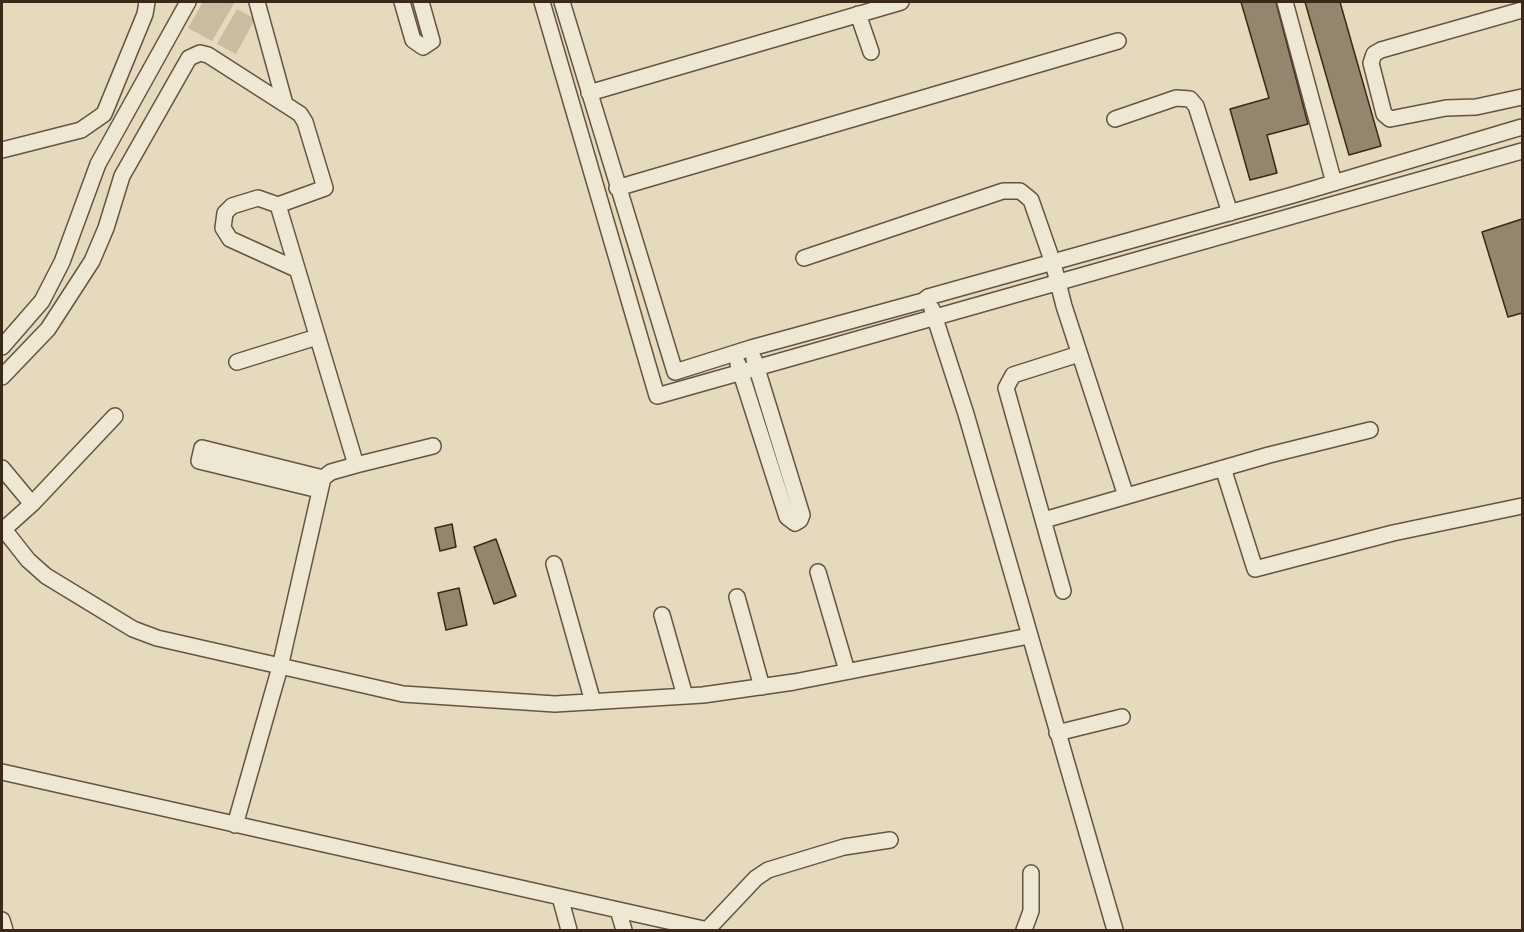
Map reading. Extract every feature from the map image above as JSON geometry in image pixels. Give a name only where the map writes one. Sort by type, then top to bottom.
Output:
[{"type":"street","points":[[2,150],[81,130],[104,114],[145,14],[147,2]]},
{"type":"street","points":[[2,347],[42,301],[62,262],[98,164],[188,2]]},
{"type":"street","points":[[257,2],[285,104]]},
{"type":"street","points":[[402,2],[414,40],[423,47],[432,41],[421,2]]},
{"type":"street","points":[[542,2],[657,396],[1522,151]]},
{"type":"street","points":[[562,2],[675,372],[751,348],[924,301],[928,297],[1230,213],[1522,127]]},
{"type":"street","points":[[590,93],[901,2]]},
{"type":"street","points":[[1285,2],[1334,183]]},
{"type":"street","points":[[1522,10],[1381,50],[1374,54],[1371,63],[1384,114],[1389,119],[1446,108],[1476,107],[1522,96]]},
{"type":"street","points":[[858,14],[871,52]]},
{"type":"street","points":[[617,188],[1118,41]]},
{"type":"street","points":[[2,377],[48,329],[92,261],[106,228],[122,176],[189,58],[200,53],[208,55],[285,104],[300,114],[305,122],[325,188],[278,205],[258,198],[232,206],[225,213],[223,228],[230,239],[296,269]]},
{"type":"street","points":[[1115,119],[1176,98],[1191,99],[1196,106],[1230,213]]},
{"type":"street","points":[[804,258],[1011,190],[1020,190],[1031,200],[1053,263],[1079,354],[1126,496]]},
{"type":"street","points":[[278,205],[356,465]]},
{"type":"street","points":[[928,297],[966,414],[1115,930]]},
{"type":"street","points":[[237,362],[317,337]]},
{"type":"street","points":[[734,353],[787,517],[795,523],[802,515],[751,348]]},
{"type":"street","points":[[1063,591],[1006,388],[1013,375],[1079,354]]},
{"type":"street","points":[[115,416],[32,504],[2,529],[28,560],[46,576],[133,629],[157,638],[280,668],[403,694],[555,704],[685,696],[762,687],[1029,636]]},
{"type":"street","points":[[1044,520],[1223,468],[1370,430]]},
{"type":"street","points":[[235,825],[280,668],[321,484],[331,472],[433,446]]},
{"type":"street","points":[[202,448],[321,484],[199,461],[202,448]]},
{"type":"street","points":[[2,468],[32,504]]},
{"type":"street","points":[[1223,468],[1256,569],[1393,533],[1522,506]]},
{"type":"street","points":[[554,564],[592,702]]},
{"type":"street","points":[[818,572],[847,671]]},
{"type":"street","points":[[737,597],[762,687]]},
{"type":"street","points":[[662,615],[685,696]]},
{"type":"street","points":[[1057,733],[1122,717]]},
{"type":"street","points":[[2,772],[707,930],[756,878],[768,870],[844,847],[890,840]]},
{"type":"street","points":[[1024,930],[1031,911],[1031,873]]},
{"type":"street","points":[[560,897],[569,930]]},
{"type":"street","points":[[618,910],[624,930]]},
{"type":"street","points":[[2,920],[5,930]]},
{"type":"shaded area","points":[[203,2],[235,2],[212,41],[188,28]]},
{"type":"shaded area","points":[[237,9],[255,19],[236,54],[217,44]]},
{"type":"building","points":[[1241,2],[1276,2],[1308,124],[1267,135],[1277,173],[1250,180],[1230,109],[1269,98]]},
{"type":"building","points":[[1305,2],[1340,2],[1381,146],[1349,155]]},
{"type":"building","points":[[1522,219],[1522,313],[1508,317],[1482,232]]},
{"type":"building","points":[[452,524],[456,547],[440,551],[435,528]]},
{"type":"building","points":[[496,539],[516,596],[494,604],[474,547]]},
{"type":"building","points":[[459,588],[467,625],[446,630],[438,593]]}]
